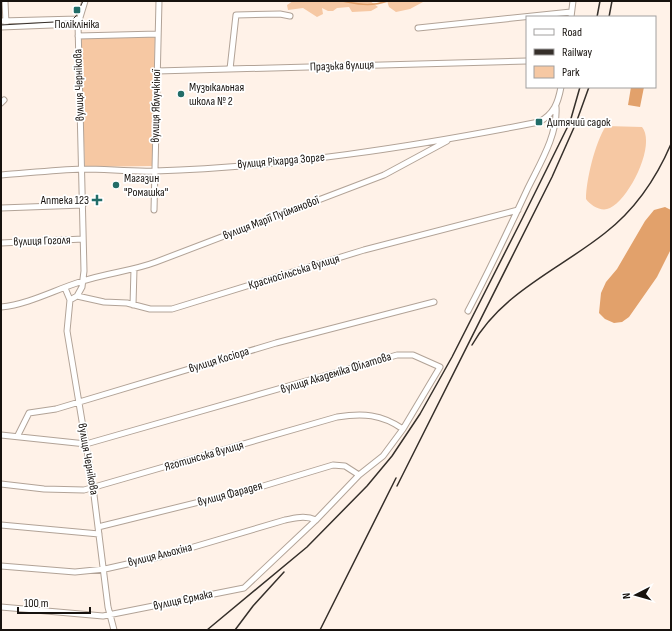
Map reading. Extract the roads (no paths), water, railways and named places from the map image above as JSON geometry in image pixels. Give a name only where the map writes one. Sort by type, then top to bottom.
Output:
[{"type":"street","points":[[5,1],[3,21],[4,27],[78,21]]},
{"type":"street","name":"вулиця Чернікова","points":[[84,281],[78,21],[85,1]]},
{"type":"street","name":"вулиця Яблучкіної","points":[[154,210],[159,1]]},
{"type":"street","points":[[559,16],[571,15],[573,1]]},
{"type":"street","points":[[230,69],[236,15],[276,14],[290,16]]},
{"type":"street","points":[[418,28],[526,19]]},
{"type":"street","points":[[3,21],[78,21]]},
{"type":"street","points":[[78,36],[158,34]]},
{"type":"street","name":"Празька вулиця","points":[[157,71],[526,61]]},
{"type":"street","points":[[468,311],[518,210],[553,132],[557,117],[555,109],[561,88]]},
{"type":"street","name":"вулиця Ріхарда Зорге","points":[[1,175],[82,169],[154,172],[322,158],[452,139],[539,122],[547,118],[555,109]]},
{"type":"street","name":"вулиця Марії Пуйманової","points":[[84,281],[134,269],[384,175],[452,139]]},
{"type":"street","points":[[1,208],[83,205]]},
{"type":"street","name":"Красносільська вулиця","points":[[78,296],[104,302],[161,310],[172,309],[364,250],[518,210]]},
{"type":"street","name":"вулиця Гоголя","points":[[1,243],[83,239]]},
{"type":"street","points":[[133,305],[134,269]]},
{"type":"street","points":[[1,307],[23,302],[84,281]]},
{"type":"street","points":[[70,300],[78,296],[84,281]]},
{"type":"street","name":"вулиця Чернікова","points":[[65,288],[70,300],[67,330],[93,487],[102,569],[108,607],[112,615],[114,630]]},
{"type":"street","name":"вулиця Косіора","points":[[18,436],[29,413],[46,411],[276,343],[434,302]]},
{"type":"street","name":"вулиця Академіка Філатова","points":[[86,444],[397,355],[413,355],[440,367],[403,428],[383,456],[358,475],[316,520]]},
{"type":"street","name":"Яготинська вулиця","points":[[1,484],[69,491],[93,487],[337,417],[369,414],[403,428]]},
{"type":"street","points":[[1,435],[86,444]]},
{"type":"street","name":"вулиця Фарадея","points":[[98,527],[260,487],[333,465],[345,466],[358,475]]},
{"type":"street","name":"вулиця Альохіна","points":[[1,566],[70,572],[102,569],[163,556],[285,520],[310,517],[316,520]]},
{"type":"street","name":"вулиця Єрмака","points":[[1,607],[95,615],[112,615],[244,588],[316,520]]},
{"type":"street","points":[[1,525],[99,534]]},
{"type":"waterway","points":[[325,1],[342,1],[358,4],[377,4],[388,1]]},
{"type":"tram line","points":[[1,25],[71,21],[76,16],[83,1]]},
{"type":"railway","points":[[597,16],[600,1]]},
{"type":"railway","points":[[609,16],[612,1]]},
{"type":"railway","points":[[207,630],[307,547],[367,486],[392,456],[420,414],[452,357],[570,122],[580,88]]},
{"type":"railway","points":[[397,486],[552,177],[576,123],[589,88]]},
{"type":"railway","points":[[472,345],[484,326],[515,296],[588,246],[616,224],[636,204],[652,181],[671,144]]},
{"type":"railway","points":[[320,630],[396,478]]},
{"type":"railway","points":[[235,630],[253,606],[284,572]]},
{"type":"place","name":"Поліклініка","points":[[77,10]]},
{"type":"place","name":"Музыкальная школа № 2","points":[[181,94]]},
{"type":"place","name":"Дитячий садок","points":[[539,122]]},
{"type":"place","name":"Магазин \"Ромашка\"","points":[[116,185]]},
{"type":"place","name":"Аптека 123","points":[[97,200]]}]
